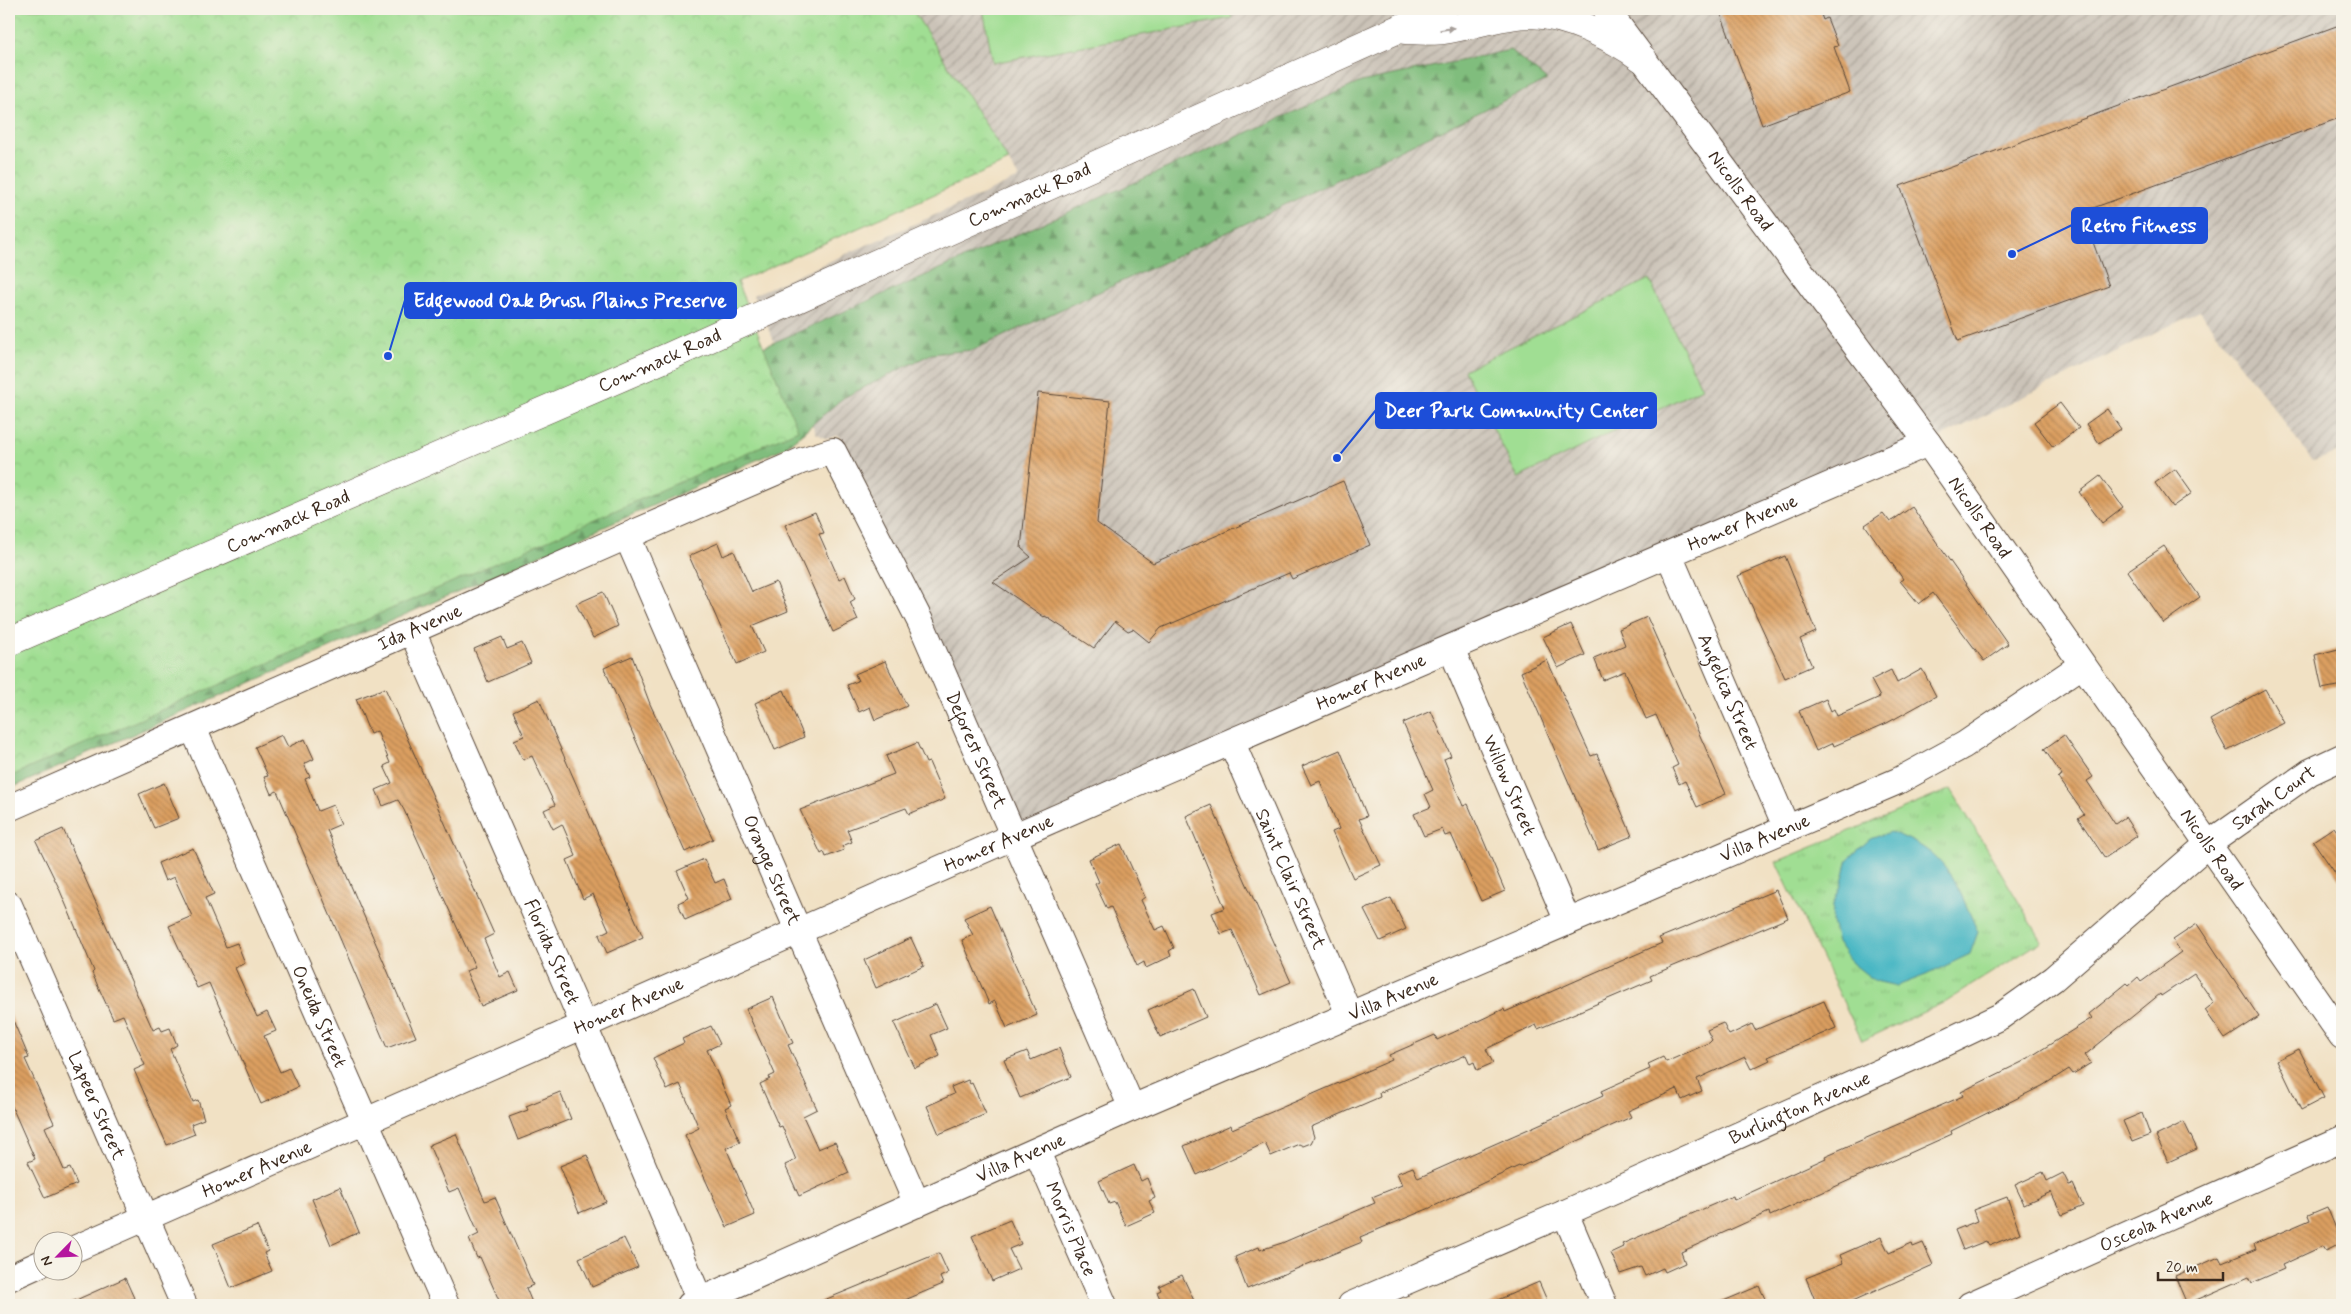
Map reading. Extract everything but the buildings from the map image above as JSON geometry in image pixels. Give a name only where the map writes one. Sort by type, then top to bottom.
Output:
[{"type":"main road","name":"Commack Road","points":[[9,642],[668,357],[1443,9]]},
{"type":"main road","points":[[1399,30],[1441,30],[1530,14],[1557,18],[1586,28],[1619,42],[1643,59]]},
{"type":"street","name":"Nicolls Road","points":[[1606,9],[1928,443],[2342,1036]]},
{"type":"street","name":"Homer Avenue","points":[[82,1246],[798,931],[1015,838],[1157,774],[1928,443]]},
{"type":"street","name":"Ida Avenue","points":[[9,808],[801,460],[833,451]]},
{"type":"street","name":"Deforest Street","points":[[833,451],[920,621],[1132,1108]]},
{"type":"street","name":"Orange Street","points":[[627,536],[917,1204]]},
{"type":"street","name":"Angelica Street","points":[[1669,555],[1787,829]]},
{"type":"street","name":"Florida Street","points":[[412,631],[583,1025],[695,1303]]},
{"type":"street","name":"Willow Street","points":[[1451,648],[1568,922]]},
{"type":"street","name":"Villa Avenue","points":[[695,1303],[1132,1108],[1898,781],[1964,745],[2082,665]]},
{"type":"street","name":"Oneida Street","points":[[193,728],[446,1305]]},
{"type":"street","name":"Saint Clair Street","points":[[1232,743],[1349,1014]]},
{"type":"street","name":"Sarah Court","points":[[2208,844],[2310,772],[2342,757]]},
{"type":"street","name":"Burlington Avenue","points":[[1351,1305],[1565,1213],[2001,1016],[2052,979],[2208,844]]},
{"type":"street","name":"Lapeer Street","points":[[9,905],[184,1305]]},
{"type":"street","name":"Osceola Avenue","points":[[1970,1305],[2342,1139]]},
{"type":"street","name":"Morris Place","points":[[1036,1152],[1104,1305]]},
{"type":"street","points":[[1565,1213],[1604,1305]]},
{"type":"street","points":[[9,1278],[32,1268]]},
{"type":"shaded area","points":[[912,9],[2342,9],[2342,451],[2313,461],[2200,311],[1928,443],[1015,838],[839,435],[827,439],[816,433],[753,295],[1019,178]]},
{"type":"green space","points":[[9,9],[912,9],[1009,161],[737,282],[798,430],[9,777]]},
{"type":"green space","points":[[983,9],[1230,9],[1232,18],[993,63]]},
{"type":"green space","points":[[1510,50],[1547,80],[1190,250],[973,350],[931,354],[843,398],[786,447],[9,789],[9,672],[798,332],[1361,82]]},
{"type":"green space","points":[[1649,279],[1702,388],[1518,478],[1464,370]]},
{"type":"green space","points":[[1951,789],[2042,941],[1945,1002],[1862,1041],[1776,862]]},
{"type":"water","points":[[1890,832],[1925,848],[1947,870],[1963,898],[1978,932],[1970,954],[1926,975],[1897,986],[1875,981],[1852,963],[1837,942],[1832,922],[1833,904],[1841,886],[1848,859],[1870,839]]},
{"type":"place","name":"Retro Fitness","points":[[2012,254]]},
{"type":"place","name":"Edgewood Oak Brush Plains Preserve","points":[[388,356]]},
{"type":"place","name":"Deer Park Community Center","points":[[1337,458]]}]
